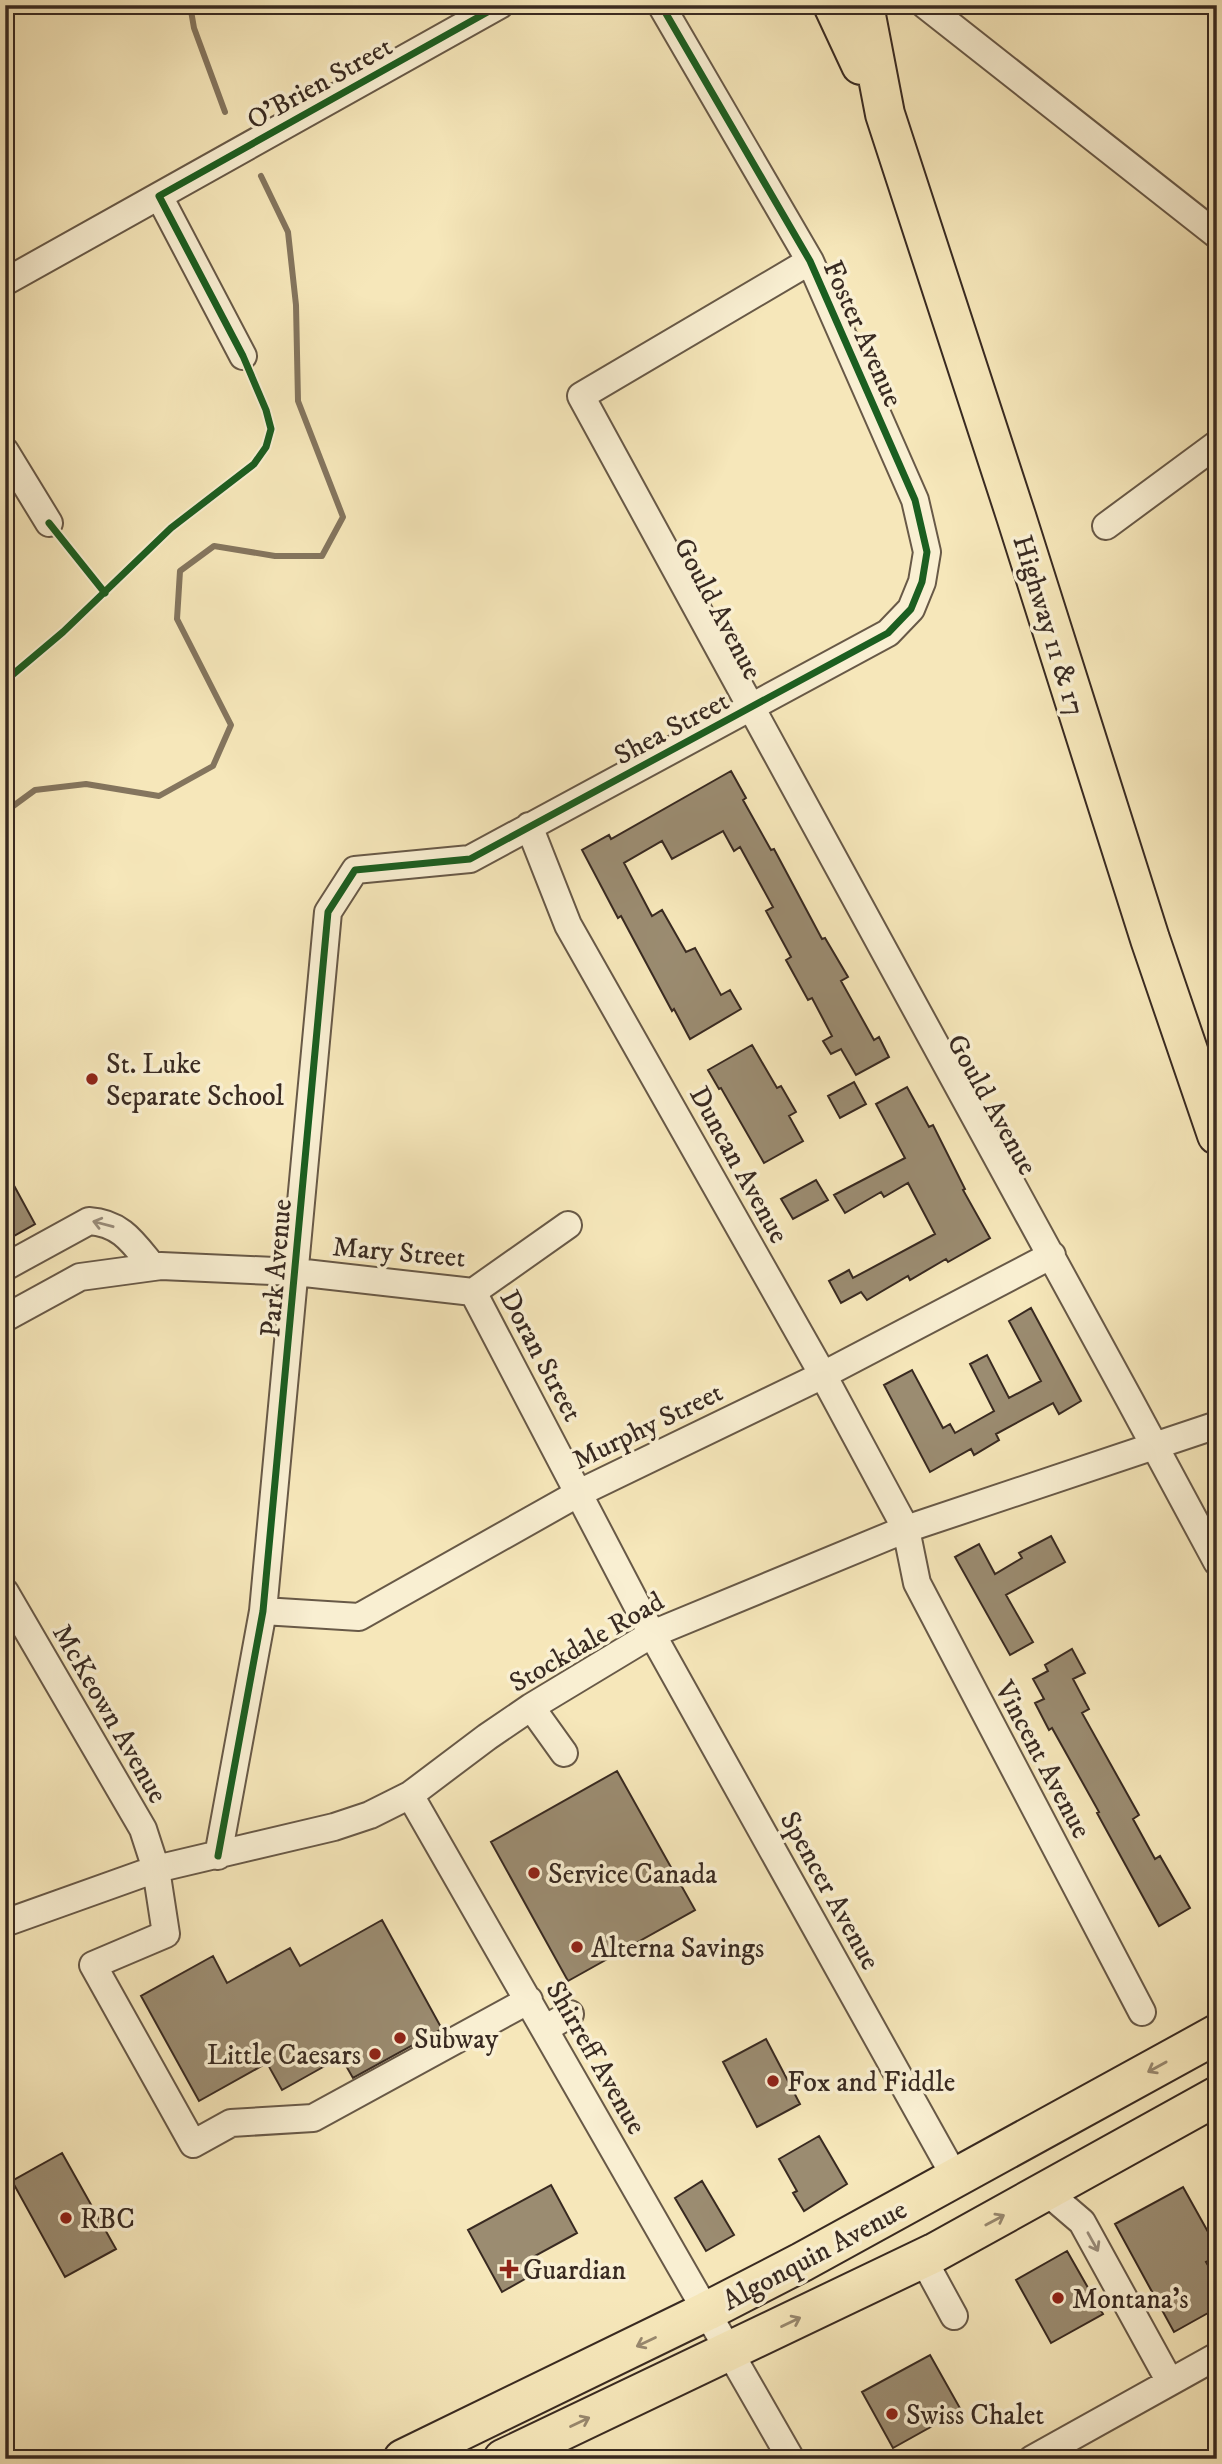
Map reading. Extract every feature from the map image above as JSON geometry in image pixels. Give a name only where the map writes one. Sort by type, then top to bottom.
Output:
[{"type":"highway","name":"Highway 11 & 17","points":[[833,5],[885,114]]},
{"type":"highway","name":"Highway 11 & 17","points":[[864,5],[885,114],[1125,861],[1217,1135]]},
{"type":"highway","name":"Algonquin Avenue","points":[[403,2459],[707,2311],[1217,2034]]},
{"type":"highway","name":"Algonquin Avenue","points":[[514,2456],[923,2259],[1217,2096]]},
{"type":"street","name":"O'Brien Street","points":[[5,282],[499,5]]},
{"type":"street","name":"Foster Avenue","points":[[661,5],[810,261],[915,500],[927,552],[922,582]]},
{"type":"street","points":[[925,5],[1217,234]]},
{"type":"street","points":[[159,196],[243,356]]},
{"type":"street","name":"Gould Avenue","points":[[810,261],[582,396],[750,709],[1052,1255],[1217,1562]]},
{"type":"street","points":[[1106,526],[1215,449]]},
{"type":"street","points":[[5,451],[49,523]]},
{"type":"street","name":"Shea Street","points":[[529,826],[888,633],[911,609],[922,582]]},
{"type":"street","name":"Park Avenue","points":[[218,1856],[264,1611],[328,912],[355,870],[470,859],[529,826]]},
{"type":"street","name":"Duncan Avenue","points":[[529,826],[568,925],[906,1529]]},
{"type":"street","points":[[5,1266],[89,1221],[105,1222],[124,1232],[153,1267]]},
{"type":"street","name":"Mary Street","points":[[5,1318],[80,1277],[153,1267],[296,1272],[473,1292],[568,1225]]},
{"type":"street","name":"Murphy Street","points":[[264,1611],[359,1617],[579,1493],[822,1375],[1052,1255]]},
{"type":"street","name":"Doran Street","points":[[473,1292],[652,1634]]},
{"type":"street","name":"Stockdale Road","points":[[5,1923],[156,1869],[334,1827],[370,1815],[410,1795],[531,1707],[652,1634],[906,1529],[1210,1427]]},
{"type":"street","name":"Vincent Avenue","points":[[906,1529],[917,1583],[1142,2012]]},
{"type":"street","name":"McKeown Avenue","points":[[5,1592],[143,1829],[156,1869],[166,1934],[93,1965],[193,2144],[231,2123],[313,2118],[529,2000]]},
{"type":"street","name":"Spencer Avenue","points":[[652,1634],[956,2177]]},
{"type":"street","points":[[531,1707],[564,1753]]},
{"type":"street","name":"Shirreff Avenue","points":[[410,1795],[791,2459]]},
{"type":"street","points":[[545,2029],[570,2014]]},
{"type":"street","points":[[1047,2192],[1082,2222],[1170,2382]]},
{"type":"street","points":[[923,2259],[954,2316]]},
{"type":"street","points":[[1031,2459],[1217,2356]]},
{"type":"building","points":[[731,771],[746,798],[743,800],[771,850],[774,849],[822,939],[825,938],[848,977],[841,981],[874,1040],[879,1037],[889,1057],[856,1075],[841,1049],[831,1054],[823,1041],[832,1036],[812,998],[808,1000],[786,960],[791,957],[766,911],[773,907],[740,847],[734,851],[723,831],[672,859],[662,841],[624,863],[652,916],[662,910],[686,952],[695,948],[721,995],[730,990],[741,1009],[690,1039],[621,916],[618,918],[582,850],[609,835],[611,839]]},
{"type":"building","points":[[752,1045],[777,1088],[781,1086],[796,1112],[789,1116],[803,1141],[764,1163],[708,1070]]},
{"type":"building","points":[[854,1082],[866,1104],[840,1118],[828,1096]]},
{"type":"building","points":[[907,1087],[929,1127],[933,1125],[965,1189],[963,1190],[990,1238],[910,1280],[908,1276],[867,1300],[861,1292],[841,1303],[829,1281],[849,1270],[853,1278],[935,1234],[908,1183],[884,1197],[881,1192],[845,1213],[834,1195],[905,1158],[876,1104]]},
{"type":"building","points":[[5,1169],[35,1224],[5,1241]]},
{"type":"building","points":[[816,1180],[828,1200],[793,1219],[781,1199]]},
{"type":"building","points":[[1031,1308],[1081,1401],[1059,1414],[1053,1403],[996,1434],[999,1440],[974,1455],[971,1449],[930,1472],[884,1385],[912,1370],[943,1428],[950,1424],[955,1433],[994,1411],[970,1364],[987,1355],[1009,1398],[1041,1381],[1009,1321]]},
{"type":"building","points":[[1051,1536],[1065,1562],[1006,1595],[1033,1642],[1010,1655],[955,1557],[979,1544],[995,1574],[1022,1558],[1019,1553]]},
{"type":"building","points":[[1072,1649],[1085,1673],[1073,1679],[1089,1709],[1082,1713],[1139,1815],[1133,1819],[1155,1859],[1160,1856],[1190,1908],[1159,1926],[1097,1813],[1099,1812],[1035,1703],[1044,1699],[1033,1679],[1048,1671],[1045,1665]]},
{"type":"building","points":[[617,1771],[695,1910],[568,1981],[491,1842]]},
{"type":"building","points":[[382,1920],[442,2029],[353,2078],[341,2057],[282,2090],[267,2063],[199,2101],[141,1996],[213,1956],[227,1983],[290,1948],[300,1966]]},
{"type":"building","points":[[766,2039],[800,2104],[757,2127],[723,2062]]},
{"type":"building","points":[[819,2136],[847,2184],[804,2211],[793,2193],[797,2191],[779,2159]]},
{"type":"building","points":[[62,2153],[116,2249],[65,2277],[12,2181]]},
{"type":"building","points":[[702,2181],[734,2235],[706,2251],[675,2198]]},
{"type":"building","points":[[551,2185],[577,2233],[531,2258],[539,2271],[502,2292],[468,2230]]},
{"type":"building","points":[[1183,2187],[1217,2248],[1217,2257],[1206,2262],[1217,2281],[1217,2308],[1174,2332],[1115,2224]]},
{"type":"building","points":[[1067,2251],[1103,2314],[1051,2343],[1016,2280]]},
{"type":"building","points":[[930,2355],[961,2410],[893,2448],[862,2392]]},
{"type":"waterway","points":[[190,5],[194,28],[225,112]]},
{"type":"waterway","points":[[5,812],[35,790],[86,784],[159,796],[213,766],[231,725],[177,619],[180,571],[214,546],[275,556],[322,556],[343,517],[298,401],[296,305],[288,232],[261,176]]},
{"type":"cycle path","points":[[5,681],[63,632],[171,528],[254,464],[266,447],[271,429],[266,410],[243,356],[159,196],[500,5]]},
{"type":"cycle path","points":[[218,1856],[263,1611],[328,912],[355,870],[470,859],[888,633],[911,609],[922,582],[927,552],[915,500],[810,261],[661,5]]},
{"type":"cycle path","points":[[49,523],[105,593]]},
{"type":"place","name":"St. Luke Separate School","points":[[92,1079]]},
{"type":"place","name":"Service Canada","points":[[534,1873]]},
{"type":"place","name":"Alterna Savings","points":[[577,1947]]},
{"type":"place","name":"Subway","points":[[400,2038]]},
{"type":"place","name":"Little Caesars","points":[[375,2054]]},
{"type":"place","name":"Fox and Fiddle","points":[[773,2081]]},
{"type":"place","name":"RBC","points":[[66,2218]]},
{"type":"place","name":"Guardian","points":[[509,2269]]},
{"type":"place","name":"Montana's","points":[[1058,2298]]},
{"type":"place","name":"Swiss Chalet","points":[[892,2414]]}]
